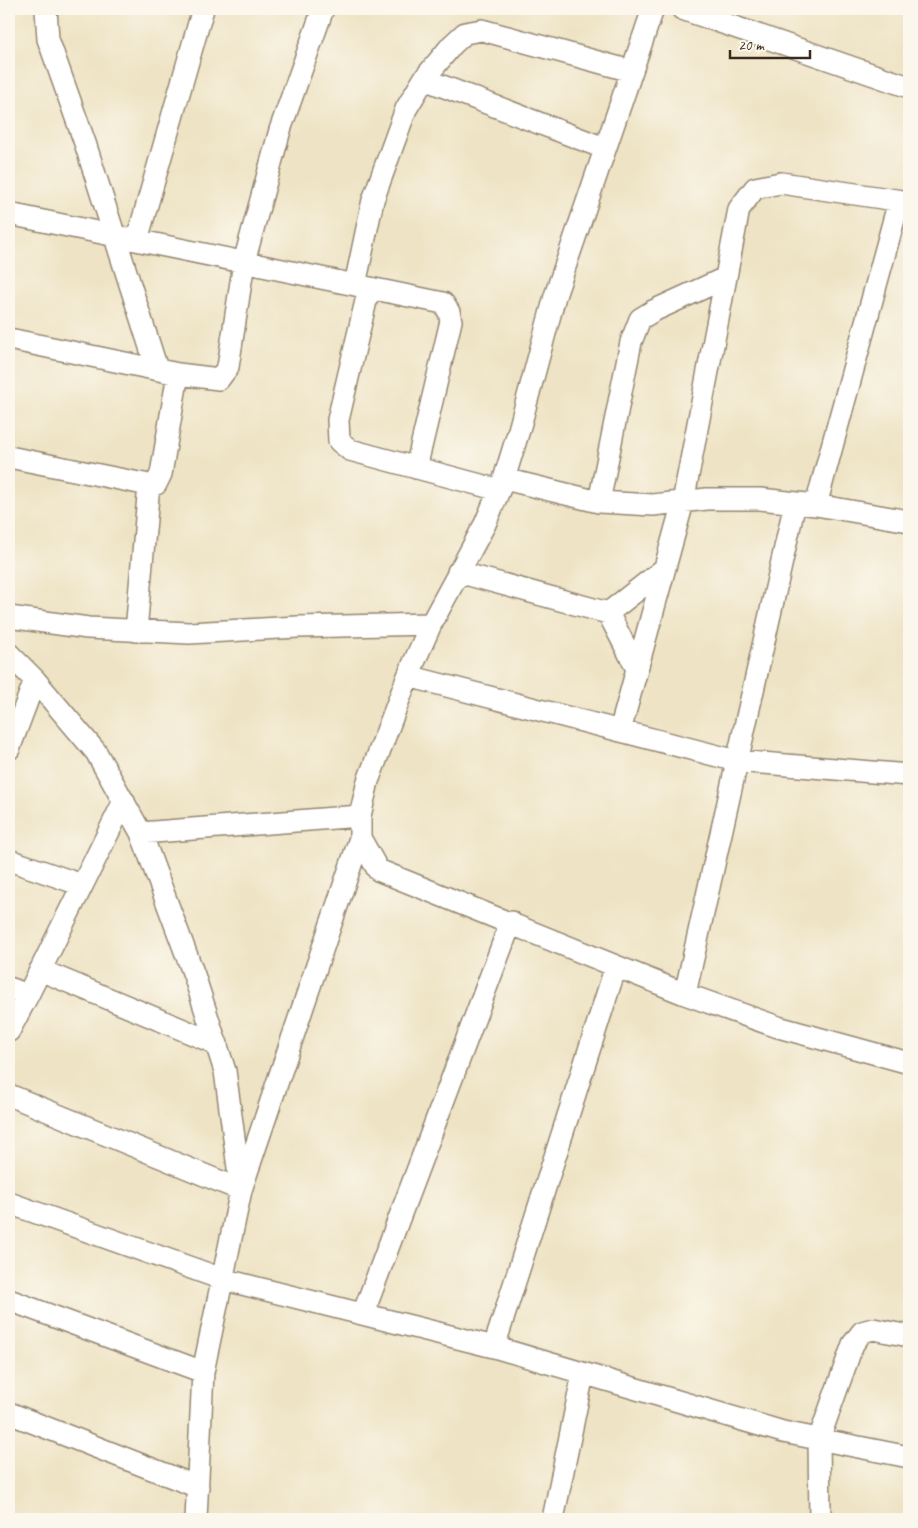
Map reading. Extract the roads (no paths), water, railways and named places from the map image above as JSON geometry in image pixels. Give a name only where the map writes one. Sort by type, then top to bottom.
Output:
[{"type":"street","points":[[46,9],[48,39],[85,143],[113,236],[157,369]]},
{"type":"street","points":[[137,240],[203,9]]},
{"type":"street","points":[[9,339],[178,374],[219,379],[228,367],[244,262],[280,130],[323,9]]},
{"type":"street","points":[[196,1519],[203,1372],[241,1190],[360,838],[360,816],[368,781],[408,676],[431,624],[485,524],[502,484],[519,430],[555,296],[653,9]]},
{"type":"street","points":[[682,9],[909,87]]},
{"type":"street","points":[[631,71],[482,30],[465,33],[452,45],[424,79],[406,109],[373,200],[362,286],[338,420],[339,441],[350,450],[416,468],[599,502],[653,506],[707,499],[760,500],[816,505],[909,521]]},
{"type":"street","points":[[424,79],[604,148]]},
{"type":"street","points":[[620,731],[683,502],[739,209],[755,188],[781,183],[904,202],[816,505]]},
{"type":"street","points":[[9,214],[443,303],[449,312],[451,321],[416,468]]},
{"type":"street","points":[[599,502],[632,342],[640,319],[653,310],[725,278]]},
{"type":"street","points":[[9,457],[149,486],[156,484],[161,474],[178,374]]},
{"type":"street","points":[[136,631],[149,486]]},
{"type":"street","points":[[685,994],[795,503]]},
{"type":"street","points":[[608,613],[664,569]]},
{"type":"street","points":[[458,572],[608,613],[637,669]]},
{"type":"street","points":[[9,617],[88,628],[188,633],[298,627],[431,624]]},
{"type":"street","points":[[9,654],[35,680],[96,752],[141,833],[194,975],[226,1071],[241,1190]]},
{"type":"street","points":[[408,676],[737,761],[909,775]]},
{"type":"street","points":[[9,748],[35,680]]},
{"type":"street","points":[[9,1031],[124,801]]},
{"type":"street","points":[[141,833],[360,816]]},
{"type":"street","points":[[360,838],[378,870],[511,922],[685,994],[778,1026],[909,1063]]},
{"type":"street","points":[[9,860],[82,885]]},
{"type":"street","points":[[363,1314],[511,922]]},
{"type":"street","points":[[494,1347],[616,966]]},
{"type":"street","points":[[40,970],[217,1044]]},
{"type":"street","points":[[9,988],[28,995]]},
{"type":"street","points":[[9,1095],[241,1190]]},
{"type":"street","points":[[9,1202],[222,1279],[494,1347],[783,1432],[909,1457]]},
{"type":"street","points":[[9,1300],[203,1372]]},
{"type":"street","points":[[820,1519],[819,1439],[853,1344],[862,1332],[872,1328],[909,1336]]},
{"type":"street","points":[[553,1519],[583,1374]]},
{"type":"street","points":[[9,1415],[198,1487]]}]
